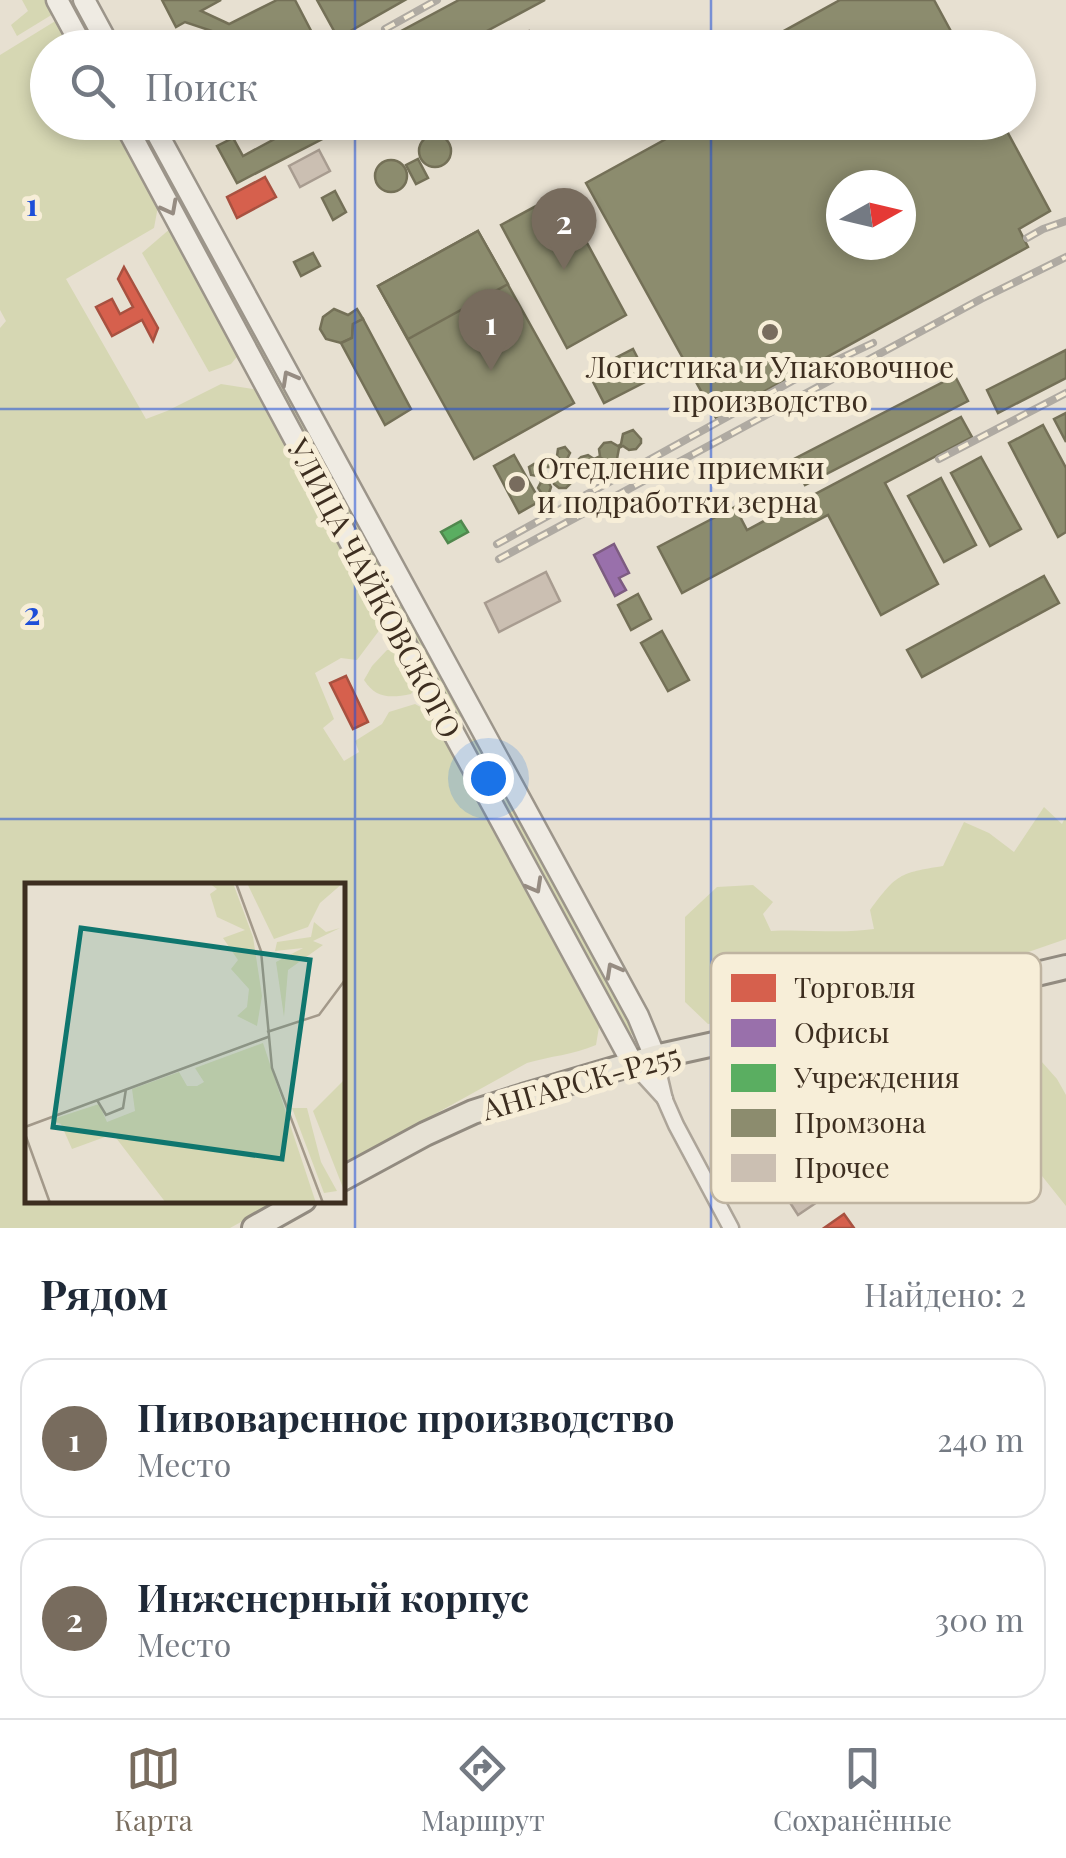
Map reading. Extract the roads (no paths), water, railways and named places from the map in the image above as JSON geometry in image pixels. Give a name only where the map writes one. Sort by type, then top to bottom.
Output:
[{"type":"main road","points":[[57,0],[73,30]]},
{"type":"main road","points":[[84,0],[100,30]]},
{"type":"main road","name":"УЛИЦА ЧАЙКОВСКОГО","points":[[134,140],[488,800],[644,1061]]},
{"type":"main road","name":"УЛИЦА ЧАЙКОВСКОГО","points":[[162,140],[638,1016],[644,1061]]},
{"type":"main road","name":"АНГАРСК-Р255","points":[[1041,973],[1066,967]]},
{"type":"main road","name":"АНГАРСК-Р255","points":[[345,1177],[473,1112],[711,1045]]},
{"type":"main road","points":[[254,1228],[299,1203]]},
{"type":"street","name":"УЛИЦА ЧАЙКОВСКОГО","points":[[644,1061],[665,1100]]},
{"type":"street","name":"УЛИЦА ЧАЙКОВСКОГО","points":[[644,1061],[711,1191]]},
{"type":"street","name":"УЛИЦА ЧАЙКОВСКОГО","points":[[718,1203],[731,1228]]},
{"type":"railway","points":[[385,29],[437,0]]},
{"type":"railway","points":[[1027,238],[1066,221]]},
{"type":"railway","points":[[499,559],[1066,257]]},
{"type":"railway","points":[[497,544],[792,381],[873,343]]},
{"type":"railway","points":[[939,459],[1066,393]]},
{"type":"place","name":"Инженерный корпус","points":[[564,270]]},
{"type":"place","name":"Логистика и Упаковочное производство","points":[[770,332]]},
{"type":"place","name":"Пивоваренное производство","points":[[491,371]]},
{"type":"place","name":"Отедление приемки и подработки зерна","points":[[517,484]]}]
